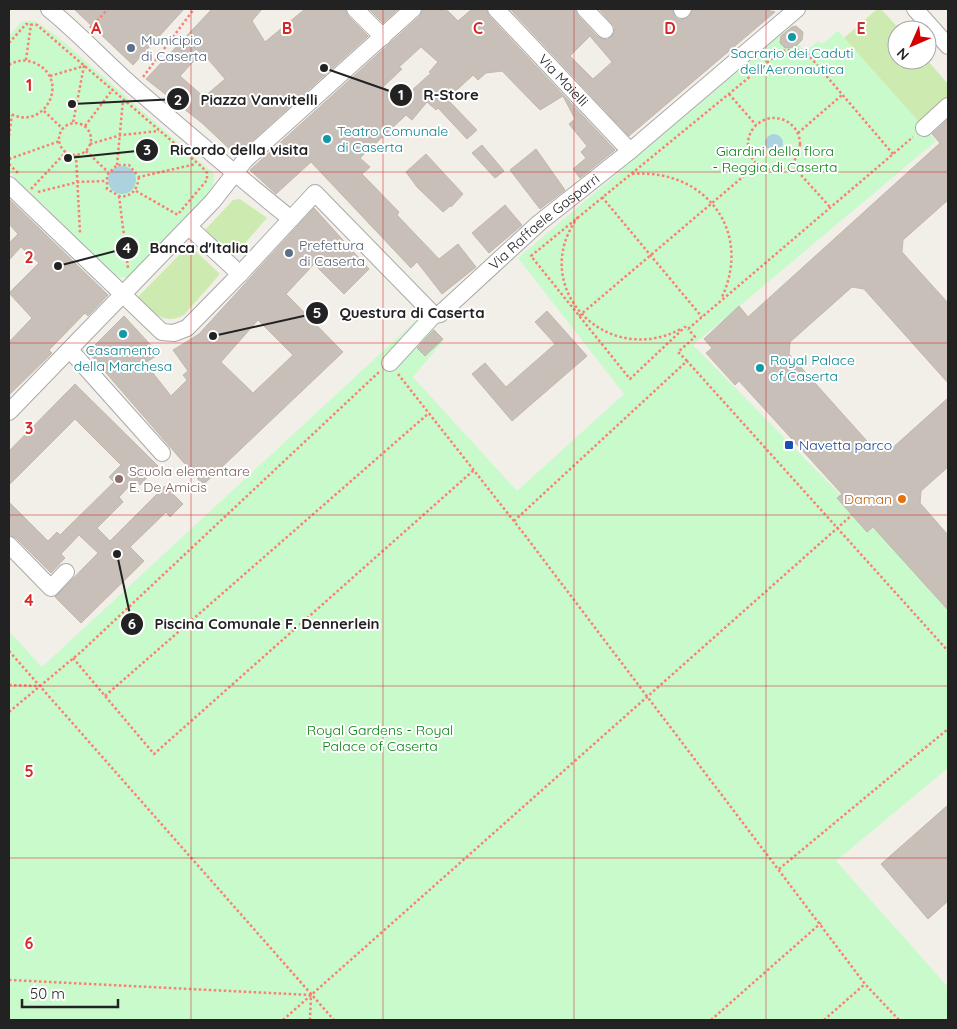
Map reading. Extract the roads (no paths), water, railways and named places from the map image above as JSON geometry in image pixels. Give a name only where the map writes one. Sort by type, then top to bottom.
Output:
[{"type":"street","points":[[49,9],[82,36],[129,93],[291,219]]},
{"type":"street","points":[[355,9],[383,37]]},
{"type":"street","points":[[9,412],[124,295],[183,221],[231,171],[413,9]]},
{"type":"street","name":"Via Maielli","points":[[496,9],[630,151]]},
{"type":"street","points":[[585,9],[605,30]]},
{"type":"street","points":[[915,9],[948,46]]},
{"type":"street","name":"Via Raffaele Gasparri","points":[[390,362],[434,315],[448,309],[539,223],[630,151],[793,11]]},
{"type":"street","points":[[924,128],[948,106]]},
{"type":"street","points":[[15,180],[124,295],[162,332],[174,333],[187,328],[315,193],[434,315]]},
{"type":"street","points":[[183,221],[240,274]]},
{"type":"street","points":[[70,350],[162,453]]},
{"type":"street","points":[[9,545],[51,588],[66,572]]},
{"type":"water","points":[[770,134],[778,134],[783,139],[781,150],[770,152],[765,147],[765,139]]},
{"type":"water","points":[[122,166],[132,170],[136,180],[132,190],[122,194],[112,190],[108,180],[112,170]]},
{"type":"place","name":"Sacrario dei Caduti dell'Aeronautica","points":[[792,37]]},
{"type":"place","name":"Municipio di Caserta","points":[[131,48]]},
{"type":"place","name":"R-Store","points":[[324,68]]},
{"type":"place","name":"Piazza Vanvitelli","points":[[72,104]]},
{"type":"place","name":"Teatro Comunale di Caserta","points":[[327,139]]},
{"type":"place","name":"Ricordo della visita","points":[[68,158]]},
{"type":"place","name":"Prefettura di Caserta","points":[[289,253]]},
{"type":"place","name":"Banca d'Italia","points":[[58,266]]},
{"type":"place","name":"Casamento della Marchesa","points":[[123,334]]},
{"type":"place","name":"Questura di Caserta","points":[[213,336]]},
{"type":"place","name":"Royal Palace of Caserta","points":[[760,368]]},
{"type":"place","name":"Navetta parco","points":[[789,445]]},
{"type":"place","name":"Scuola elementare E. De Amicis","points":[[119,479]]},
{"type":"place","name":"Daman","points":[[902,499]]},
{"type":"place","name":"Piscina Comunale F. Dennerlein","points":[[117,554]]},
{"type":"park label","name":"Giardini della flora - Reggia di Caserta","points":[[775,160]]},
{"type":"park label","name":"Royal Gardens - Royal Palace of Caserta","points":[[380,738]]}]
